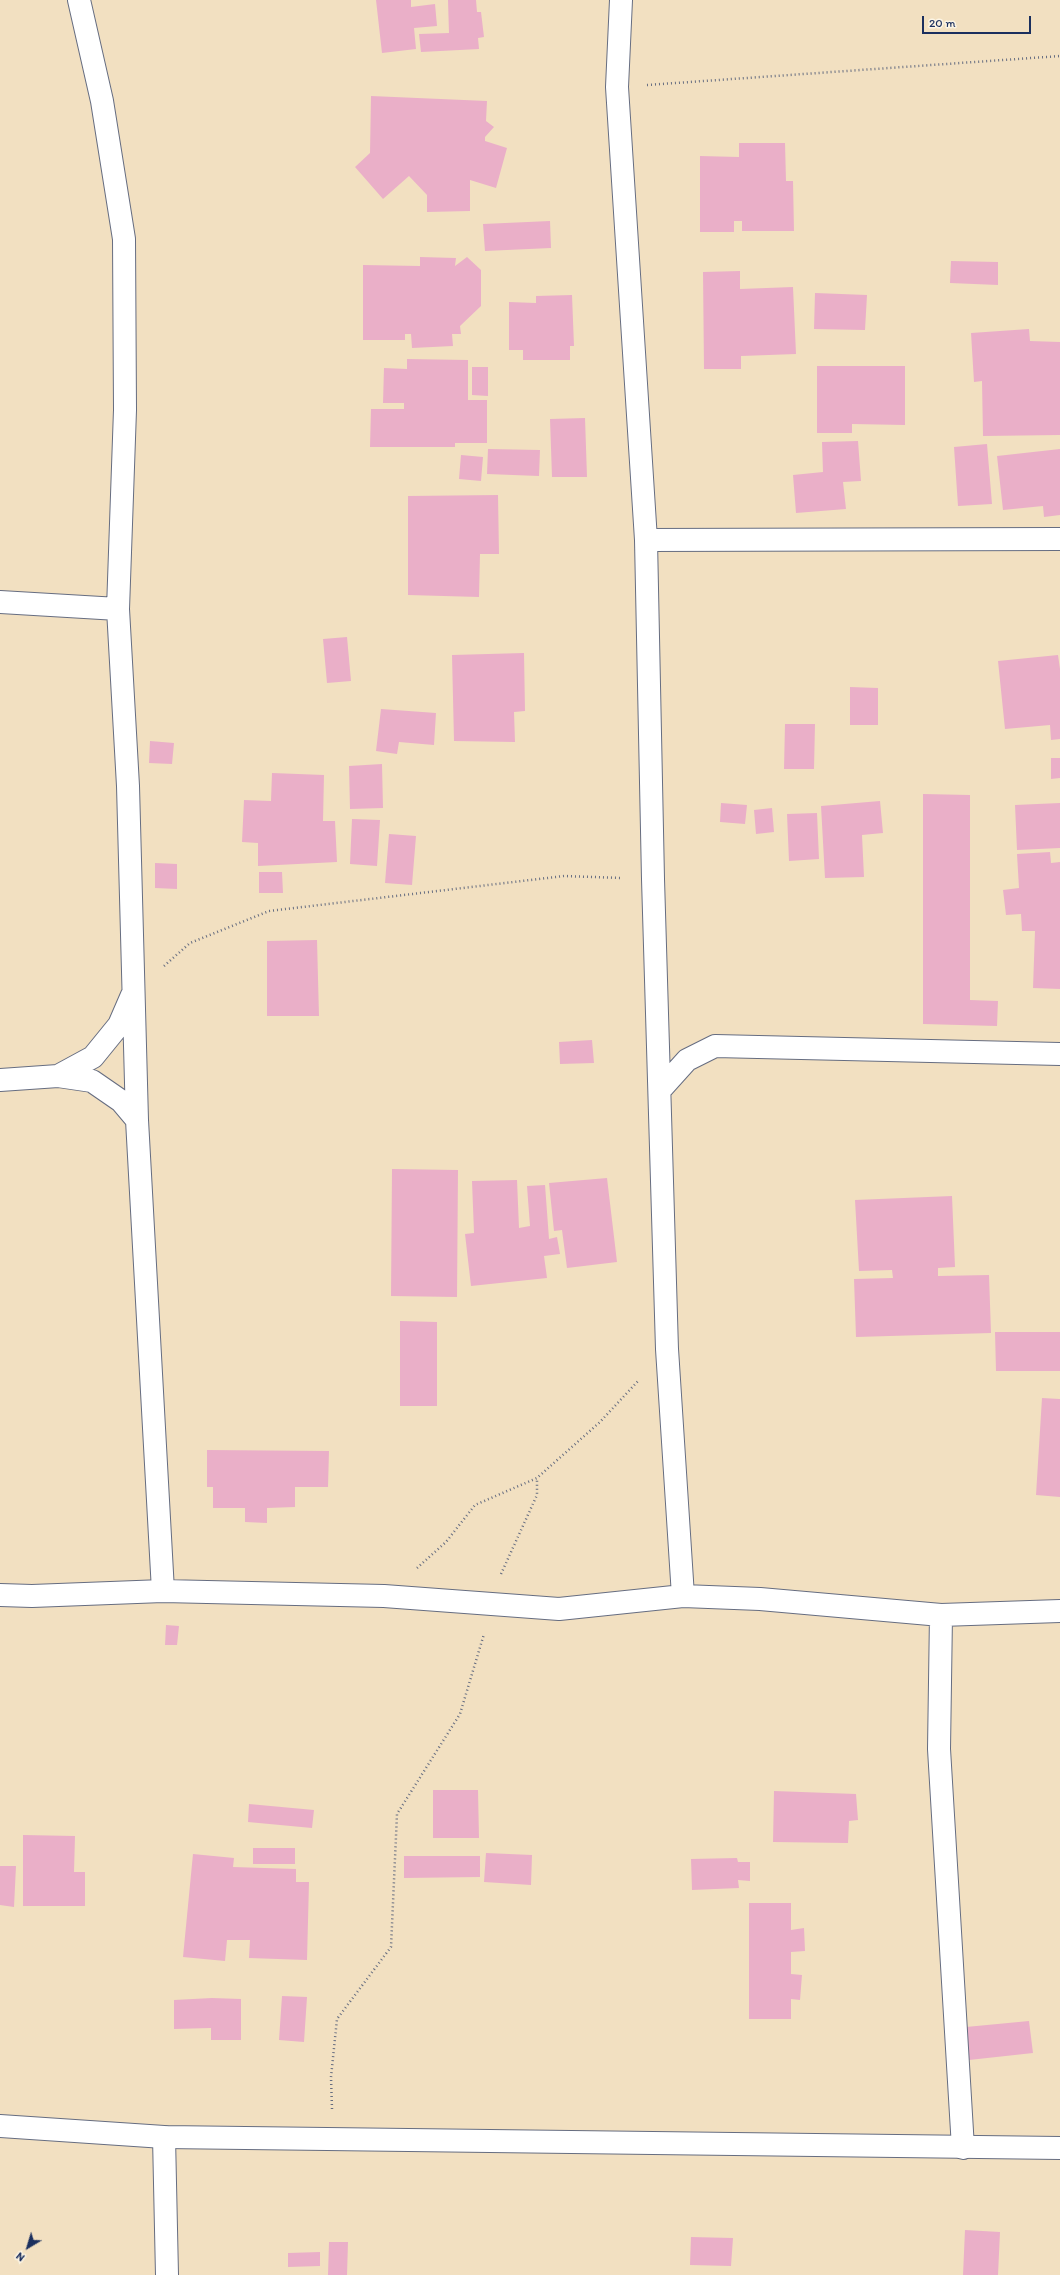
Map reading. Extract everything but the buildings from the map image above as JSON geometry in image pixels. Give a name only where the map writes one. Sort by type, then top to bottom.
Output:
[{"type":"street","points":[[79,0],[102,101],[124,239],[125,410],[118,609],[128,786],[135,991],[137,1120],[163,1591]]},
{"type":"street","points":[[621,0],[617,87],[646,540],[653,879],[667,1349],[683,1596]]},
{"type":"street","points":[[646,540],[1060,539]]},
{"type":"street","points":[[0,602],[118,609]]},
{"type":"street","points":[[58,1076],[93,1057],[119,1025],[135,991]]},
{"type":"street","points":[[660,1090],[687,1060],[715,1046],[1060,1054]]},
{"type":"street","points":[[0,1080],[58,1076],[92,1081],[106,1089],[121,1101],[137,1120]]},
{"type":"street","points":[[0,1595],[32,1596],[163,1591],[384,1596],[559,1609],[683,1596],[760,1599],[941,1615],[1060,1611]]},
{"type":"street","points":[[941,1615],[939,1749],[963,2148]]},
{"type":"street","points":[[0,2126],[164,2137],[1060,2148]]},
{"type":"street","points":[[164,2137],[167,2275]]},
{"type":"path","points":[[617,87],[1060,56]]},
{"type":"path","points":[[135,991],[190,943],[269,911],[564,876],[653,879]]},
{"type":"path","points":[[384,1596],[446,1542],[475,1505],[537,1478],[600,1422],[667,1349]]},
{"type":"path","points":[[334,2140],[331,2077],[337,2019],[391,1947],[397,1814],[460,1714],[501,1574],[537,1495],[537,1478]]}]
